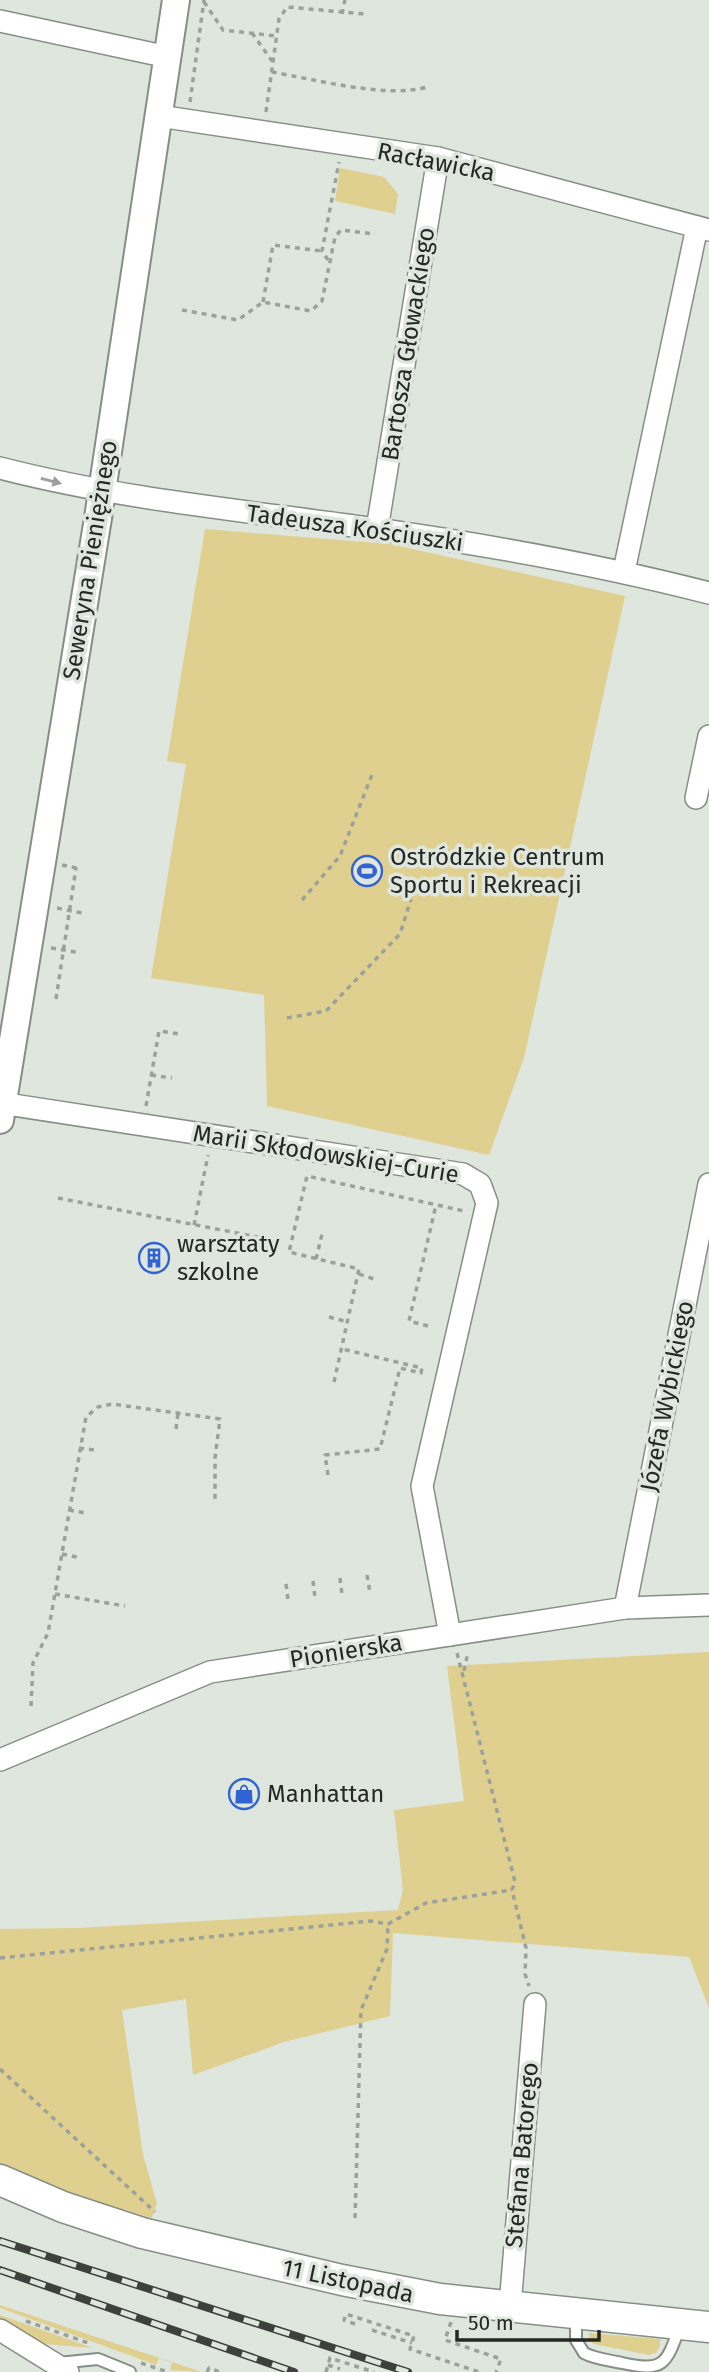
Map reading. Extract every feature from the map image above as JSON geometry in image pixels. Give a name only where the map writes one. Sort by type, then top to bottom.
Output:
[{"type":"main road","name":"11 Listopada","points":[[0,2180],[96,2219],[208,2250],[392,2291],[695,2325]]},
{"type":"street","name":"Seweryna Pieniężnego","points":[[1,1109],[102,491],[176,0]]},
{"type":"street","points":[[0,20],[168,57]]},
{"type":"street","name":"Racławicka","points":[[159,116],[438,158],[703,228]]},
{"type":"street","name":"Bartosza Głowackiego","points":[[377,529],[438,158]]},
{"type":"street","points":[[624,571],[703,228]]},
{"type":"street","name":"Tadeusza Kościuszki","points":[[0,468],[102,491],[377,529],[624,571],[709,593]]},
{"type":"street","points":[[696,798],[709,736]]},
{"type":"street","name":"Marii Skłodowskiej-Curie","points":[[1,1109],[142,1125],[463,1174],[474,1179],[484,1189],[487,1197],[485,1215],[422,1486],[450,1635]]},
{"type":"street","name":"Józefa Wybickiego","points":[[625,1608],[709,1184]]},
{"type":"street","name":"Pionierska","points":[[0,1760],[210,1672],[625,1608],[709,1605]]},
{"type":"street","name":"Stefana Batorego","points":[[510,2306],[535,2004]]},
{"type":"street","points":[[0,2330],[62,2368]]},
{"type":"lane","points":[[576,2313],[575,2334],[584,2353],[646,2368],[659,2366],[695,2325]]},
{"type":"lane","points":[[62,2368],[98,2360],[130,2372]]},
{"type":"path","points":[[342,14],[345,0]]},
{"type":"path","points":[[204,1],[223,30],[276,37]]},
{"type":"path","points":[[190,105],[204,1]]},
{"type":"path","points":[[258,132],[264,124],[279,19],[287,7],[365,14]]},
{"type":"path","points":[[252,33],[273,62]]},
{"type":"path","points":[[272,72],[359,87],[416,90],[427,87]]},
{"type":"path","points":[[322,251],[341,155]]},
{"type":"path","points":[[182,310],[237,320],[263,302],[311,311],[322,301],[335,237],[341,230],[375,234]]},
{"type":"path","points":[[263,302],[273,245],[277,243],[322,251],[329,261]]},
{"type":"path","points":[[302,900],[340,856],[373,772]]},
{"type":"path","points":[[55,999],[76,868]]},
{"type":"path","points":[[287,1018],[327,1011],[400,934],[411,900]]},
{"type":"path","points":[[45,906],[82,914]]},
{"type":"path","points":[[38,946],[76,952]]},
{"type":"path","points":[[142,1125],[159,1031],[180,1034]]},
{"type":"path","points":[[151,1074],[172,1078]]},
{"type":"path","points":[[194,1225],[211,1136]]},
{"type":"path","points":[[334,1382],[359,1269],[289,1252],[307,1176],[485,1215]]},
{"type":"path","points":[[58,1199],[278,1241]]},
{"type":"path","points":[[428,1326],[410,1321],[437,1205]]},
{"type":"path","points":[[316,1259],[322,1234]]},
{"type":"path","points":[[358,1274],[374,1279]]},
{"type":"path","points":[[328,1317],[348,1322]]},
{"type":"path","points":[[328,1475],[325,1455],[380,1449],[400,1368],[421,1373],[422,1368],[342,1349]]},
{"type":"path","points":[[31,1706],[33,1662],[48,1633],[83,1423],[98,1407],[111,1404],[220,1419],[215,1458],[215,1503]]},
{"type":"path","points":[[176,1429],[178,1413]]},
{"type":"path","points":[[79,1448],[94,1450]]},
{"type":"path","points":[[69,1510],[85,1513]]},
{"type":"path","points":[[61,1554],[77,1557]]},
{"type":"path","points":[[367,1575],[370,1593]]},
{"type":"path","points":[[340,1578],[342,1595]]},
{"type":"path","points":[[313,1581],[315,1598]]},
{"type":"path","points":[[286,1584],[288,1600]]},
{"type":"path","points":[[55,1594],[125,1606]]},
{"type":"path","points":[[464,1673],[515,1882],[512,1890],[526,1948],[525,1974],[535,2004]]},
{"type":"path","points":[[0,1958],[370,1921],[388,1924],[426,1903],[512,1890]]},
{"type":"path","points":[[355,2218],[362,2010],[387,1949],[388,1924]]},
{"type":"path","points":[[1,2070],[155,2211],[158,2224]]},
{"type":"path","points":[[355,2324],[344,2320],[345,2314],[414,2336],[410,2349],[480,2372]]},
{"type":"path","points":[[453,2315],[444,2340],[501,2358],[496,2372]]},
{"type":"path","points":[[23,2320],[98,2346]]},
{"type":"path","points":[[372,2330],[412,2343]]},
{"type":"path","points":[[326,2372],[330,2358],[374,2372]]},
{"type":"path","points":[[138,2362],[168,2372]]},
{"type":"path","points":[[328,2365],[340,2369]]},
{"type":"path","points":[[207,2372],[209,2368],[220,2372]]},
{"type":"shaded area","points":[[340,168],[384,177],[398,194],[395,214],[335,201]]},
{"type":"shaded area","name":"Ostródzkie Centrum Sportu i Rekreacji","points":[[205,529],[390,544],[625,596],[524,1058],[489,1155],[267,1106],[264,995],[151,978],[186,764],[167,761]]},
{"type":"shaded area","points":[[709,1652],[709,2008],[689,1957],[393,1933],[390,2016],[284,2042],[193,2075],[186,1999],[122,2010],[143,2154],[157,2204],[151,2219],[123,2209],[120,2214],[0,2167],[0,1929],[78,1928],[398,1910],[403,1890],[394,1810],[464,1801],[447,1666]]},
{"type":"shaded area","points":[[0,2305],[202,2372],[170,2370],[172,2363],[159,2358],[156,2365],[0,2308]]},
{"type":"shaded area","points":[[0,2315],[93,2348],[43,2344],[0,2318]]},
{"type":"shaded area","points":[[589,2333],[660,2339],[660,2346],[656,2353],[649,2355],[594,2344],[589,2340]]},
{"type":"railway","points":[[0,2241],[408,2372]]},
{"type":"railway","points":[[0,2270],[294,2372]]},
{"type":"place","name":"Ostródzkie Centrum Sportu i Rekreacji","points":[[367,871]]},
{"type":"place","name":"warsztaty szkolne","points":[[154,1258]]},
{"type":"place","name":"Manhattan","points":[[244,1794]]}]
